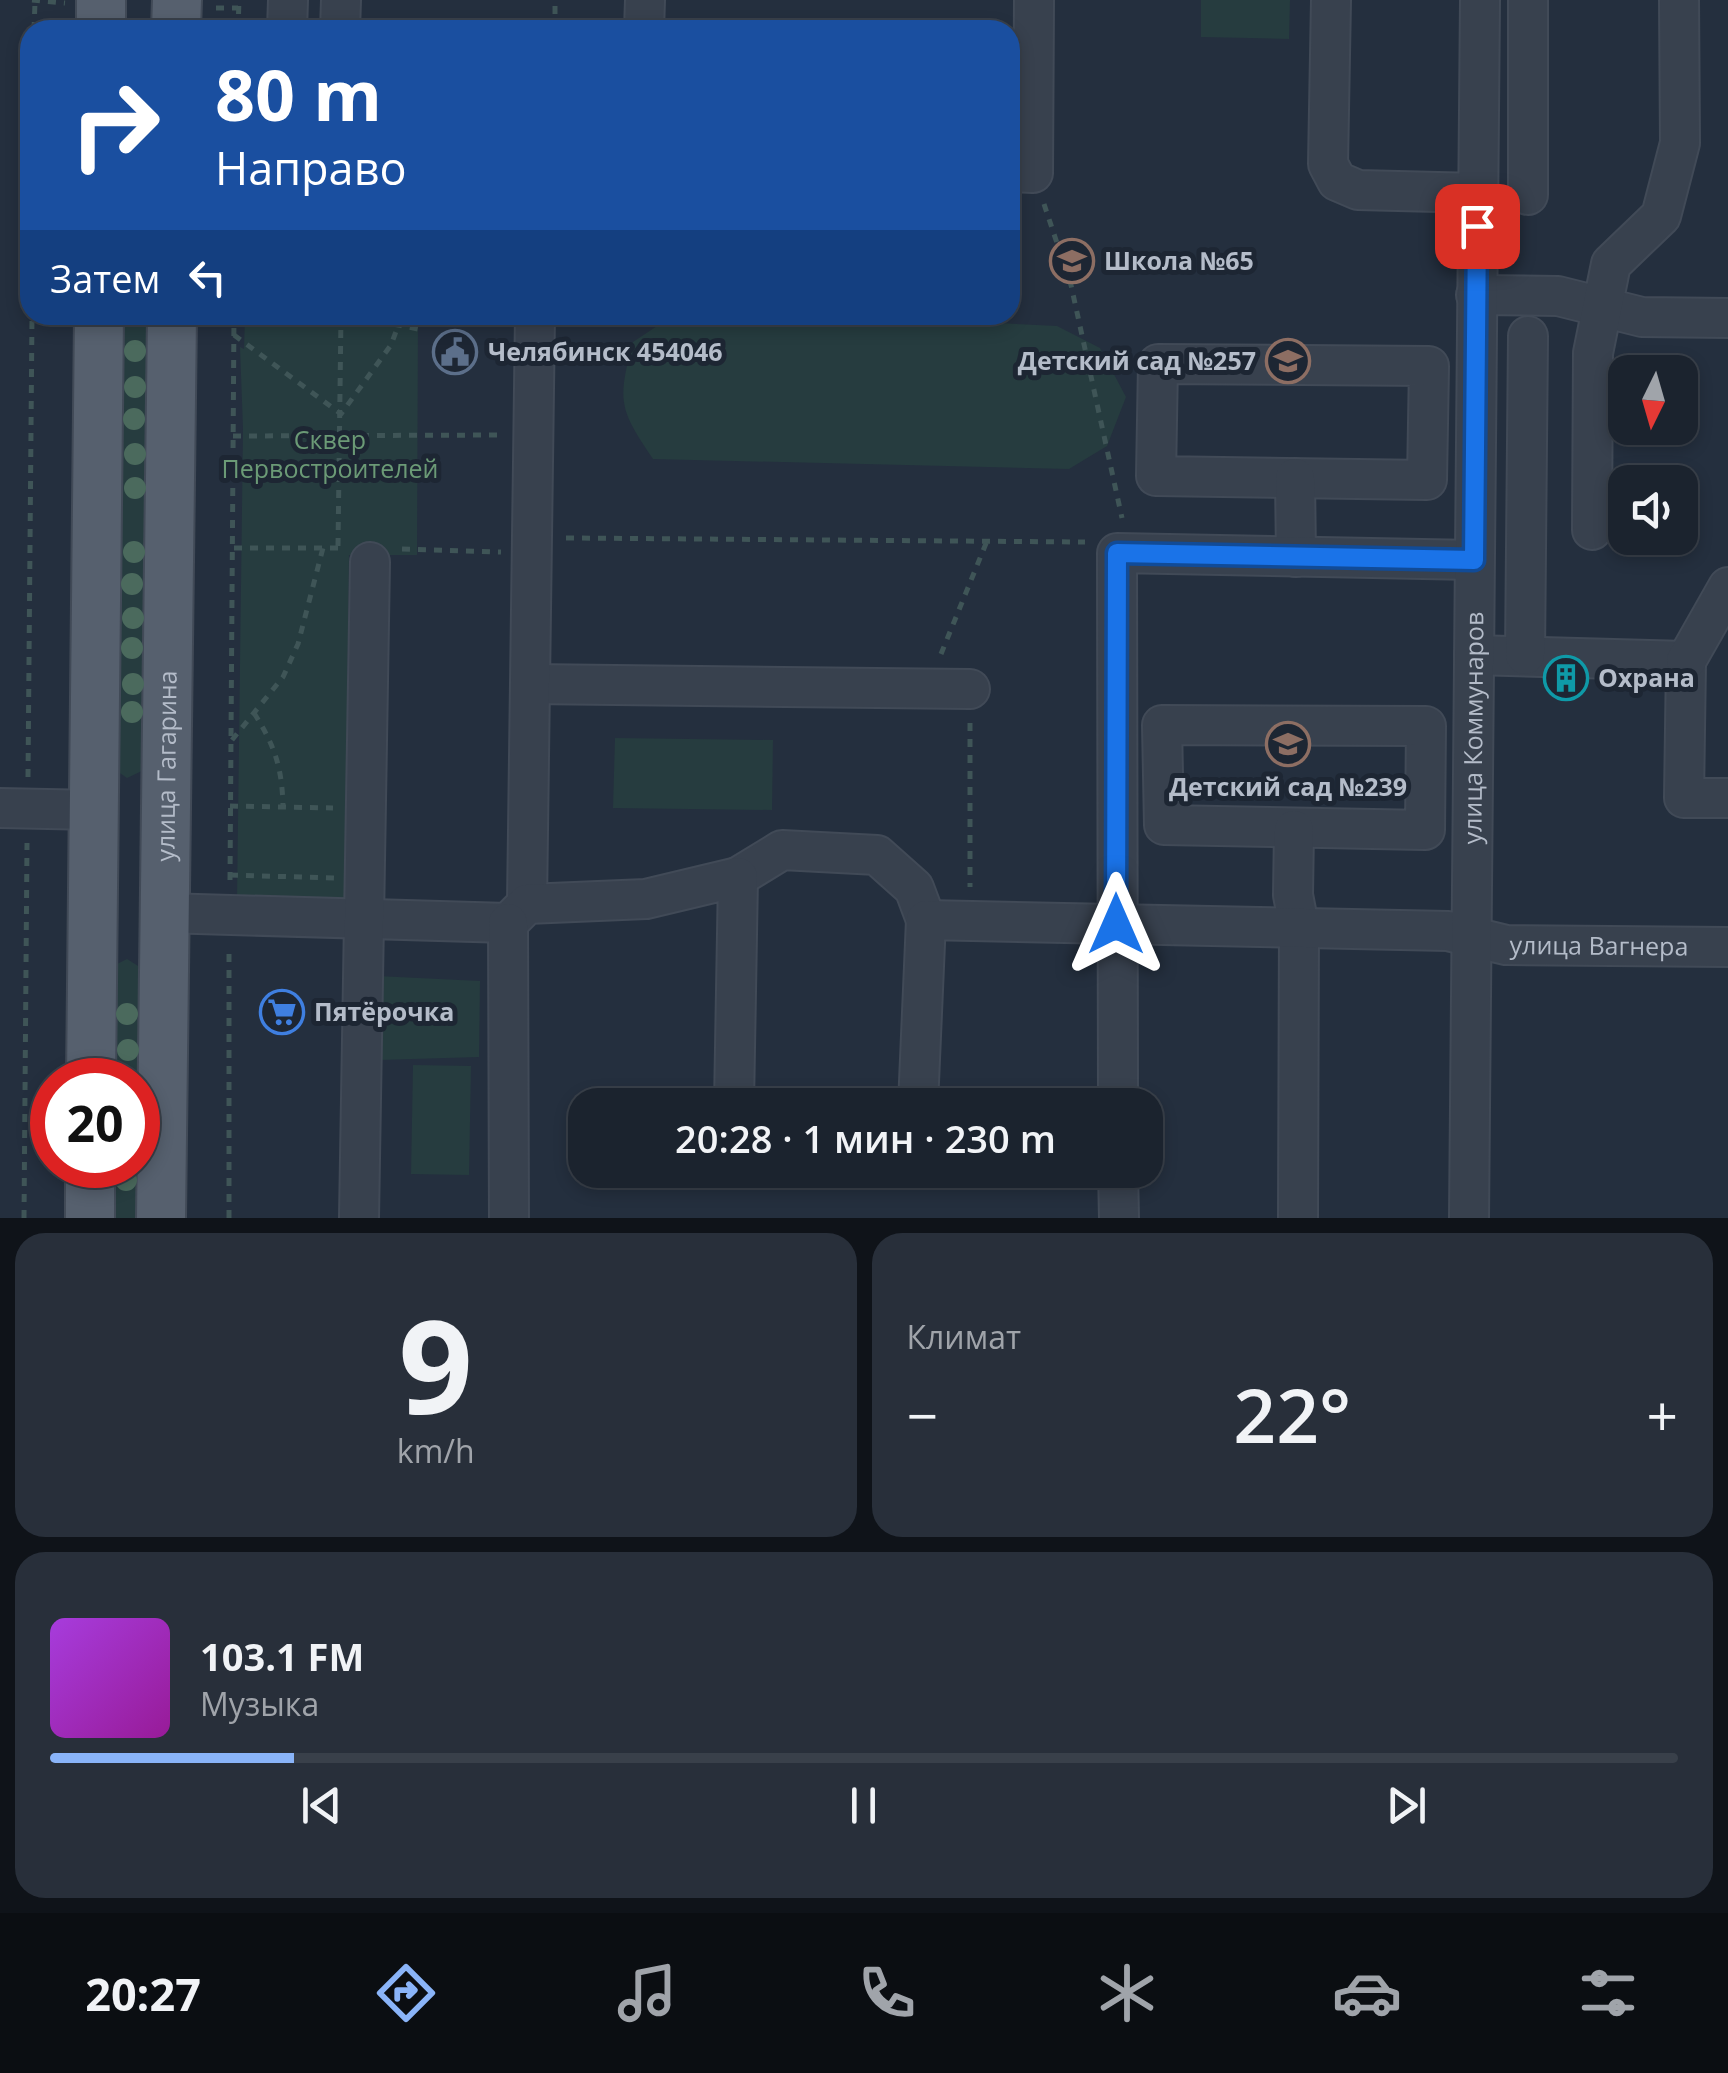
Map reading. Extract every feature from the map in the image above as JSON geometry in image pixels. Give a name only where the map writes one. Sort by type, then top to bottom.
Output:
[{"type":"main road","points":[[91,1058],[99,325]]},
{"type":"main road","name":"улица Гагарина","points":[[161,1218],[172,325]]},
{"type":"main road","points":[[95,810],[165,812]]},
{"type":"main road","points":[[93,910],[164,913]]},
{"type":"main road","points":[[90,1188],[90,1218]]},
{"type":"street","points":[[1022,173],[1034,0]]},
{"type":"street","points":[[1330,0],[1328,164],[1338,181],[1358,190],[1478,192]]},
{"type":"street","name":"улица Коммунаров","points":[[1469,1218],[1480,0]]},
{"type":"street","points":[[1528,0],[1528,195]]},
{"type":"street","points":[[1592,530],[1593,354],[1611,264],[1662,216],[1680,143],[1679,0]]},
{"type":"street","points":[[1476,295],[1558,296],[1603,304],[1642,318],[1728,318]]},
{"type":"street","points":[[509,1218],[530,684],[535,325]]},
{"type":"street","points":[[1525,655],[1528,336]]},
{"type":"street","points":[[1158,364],[1429,366],[1427,480],[1295,478],[1156,476],[1158,364]]},
{"type":"street","points":[[1295,478],[1296,557]]},
{"type":"street","points":[[1118,1088],[1117,553],[1474,560]]},
{"type":"street","points":[[359,1218],[370,562]]},
{"type":"street","points":[[1728,587],[1686,660],[1684,798],[1728,798]]},
{"type":"street","points":[[1474,655],[1686,660]]},
{"type":"street","points":[[530,684],[970,689]]},
{"type":"street","points":[[1162,725],[1426,726],[1425,830],[1294,830],[1164,824],[1162,725]]},
{"type":"street","points":[[14,808],[95,810]]},
{"type":"street","points":[[1294,830],[1292,895],[1299,926],[1298,1218]]},
{"type":"street","points":[[164,913],[364,919],[518,913],[646,899],[738,877],[782,850],[878,855],[914,888],[926,920],[919,1088]]},
{"type":"street","points":[[734,1088],[738,877]]},
{"type":"street","name":"улица Вагнера","points":[[926,920],[1448,931],[1506,945],[1728,947]]},
{"type":"street","points":[[1118,1188],[1119,1218]]},
{"type":"path","points":[[533,538],[1098,542],[1117,553],[1123,513],[1072,285],[1022,173]]},
{"type":"path","points":[[24,1218],[14,808],[32,325]]},
{"type":"path","points":[[229,1218],[234,325]]},
{"type":"path","points":[[234,335],[341,414],[366,384],[398,325],[423,330]]},
{"type":"path","points":[[233,436],[534,435]]},
{"type":"path","points":[[928,688],[987,541]]},
{"type":"path","points":[[230,741],[283,676],[298,644],[323,548]]},
{"type":"path","points":[[970,689],[970,920]]},
{"type":"path","points":[[254,713],[274,744],[282,768],[283,806]]},
{"type":"path","points":[[230,806],[336,808]]},
{"type":"path","points":[[230,876],[336,878]]},
{"type":"green space","points":[[1201,0],[1290,0],[1289,39],[1201,37]]},
{"type":"green space","points":[[121,325],[150,325],[144,770],[127,778],[117,771]]},
{"type":"green space","name":"Сквер Первостроителей","points":[[245,325],[418,325],[417,555],[349,555],[345,902],[237,900],[243,429],[240,347],[244,349]]},
{"type":"green space","points":[[658,325],[1057,326],[1100,348],[1126,397],[1107,446],[1069,469],[653,459],[633,428],[624,404],[633,342]]},
{"type":"green space","points":[[615,738],[773,740],[772,810],[613,808]]},
{"type":"green space","points":[[127,959],[143,969],[142,1058],[114,1058],[117,964]]},
{"type":"green space","points":[[377,976],[480,981],[479,1057],[379,1060]]},
{"type":"green space","points":[[413,1065],[471,1066],[469,1175],[411,1174]]},
{"type":"green space","points":[[112,1188],[140,1188],[140,1218],[112,1218]]},
{"type":"place","name":"Школа №65","points":[[1072,261]]},
{"type":"place","name":"Челябинск 454046","points":[[455,352]]},
{"type":"place","name":"Детский сад №257","points":[[1288,361]]},
{"type":"place","name":"Охрана","points":[[1566,678]]},
{"type":"place","name":"Детский сад №239","points":[[1288,744]]},
{"type":"place","name":"Пятёрочка","points":[[282,1012]]},
{"type":"route","points":[[1116,924],[1117,553],[1474,560],[1477,226]]}]
